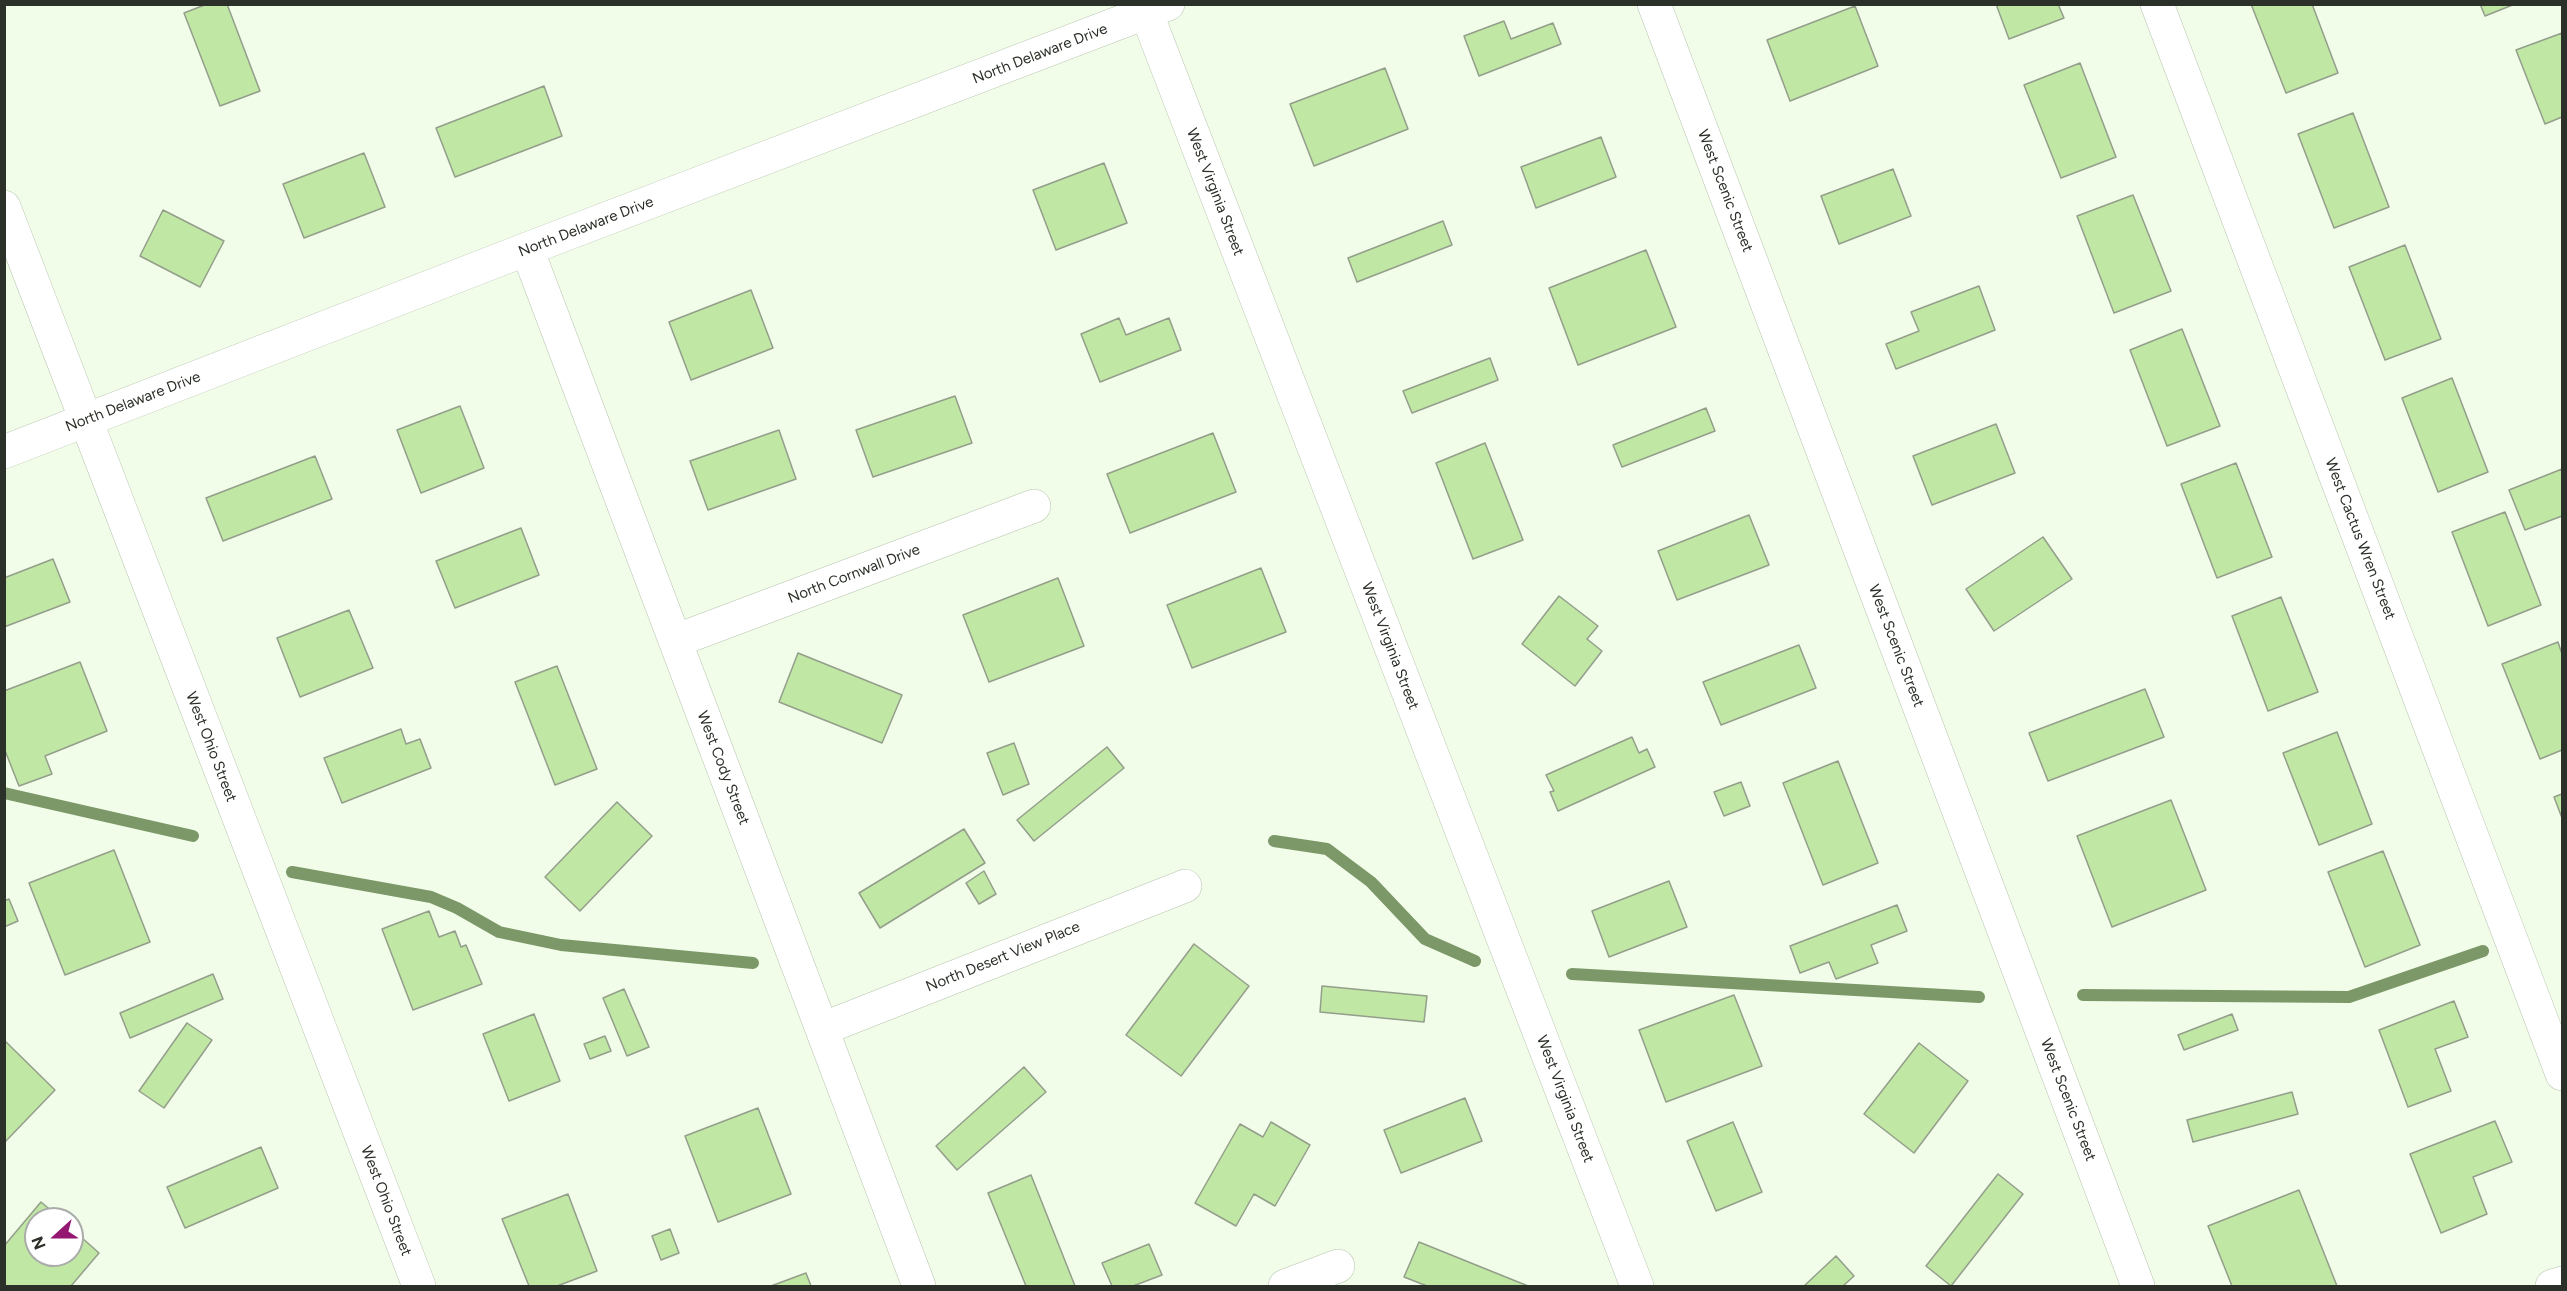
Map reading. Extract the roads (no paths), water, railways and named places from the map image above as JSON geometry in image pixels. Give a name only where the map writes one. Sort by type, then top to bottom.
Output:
[{"type":"street","name":"West Scenic Street","points":[[1654,4],[2138,1287]]},
{"type":"street","name":"West Cactus Wren Street","points":[[2157,4],[2562,1074]]},
{"type":"street","name":"North Delaware Drive","points":[[4,452],[1152,7]]},
{"type":"street","name":"West Virginia Street","points":[[1152,7],[1637,1287]]},
{"type":"street","name":"West Ohio Street","points":[[4,207],[15,265],[86,420],[418,1287]]},
{"type":"street","name":"West Cody Street","points":[[527,249],[919,1287]]},
{"type":"street","name":"North Cornwall Drive","points":[[675,642],[1034,506]]},
{"type":"street","name":"North Desert View Place","points":[[822,1029],[1185,886]]},
{"type":"street","points":[[1285,1287],[1338,1266]]},
{"type":"street","points":[[2552,1287],[2562,1283]]},
{"type":"waterway","points":[[4,793],[193,836]]},
{"type":"waterway","points":[[1274,841],[1327,849],[1371,882],[1425,939],[1475,961]]},
{"type":"waterway","points":[[292,872],[431,897],[457,908],[499,932],[561,945],[753,963]]},
{"type":"waterway","points":[[2083,995],[2349,997],[2483,951]]},
{"type":"waterway","points":[[1572,974],[1979,997]]}]
